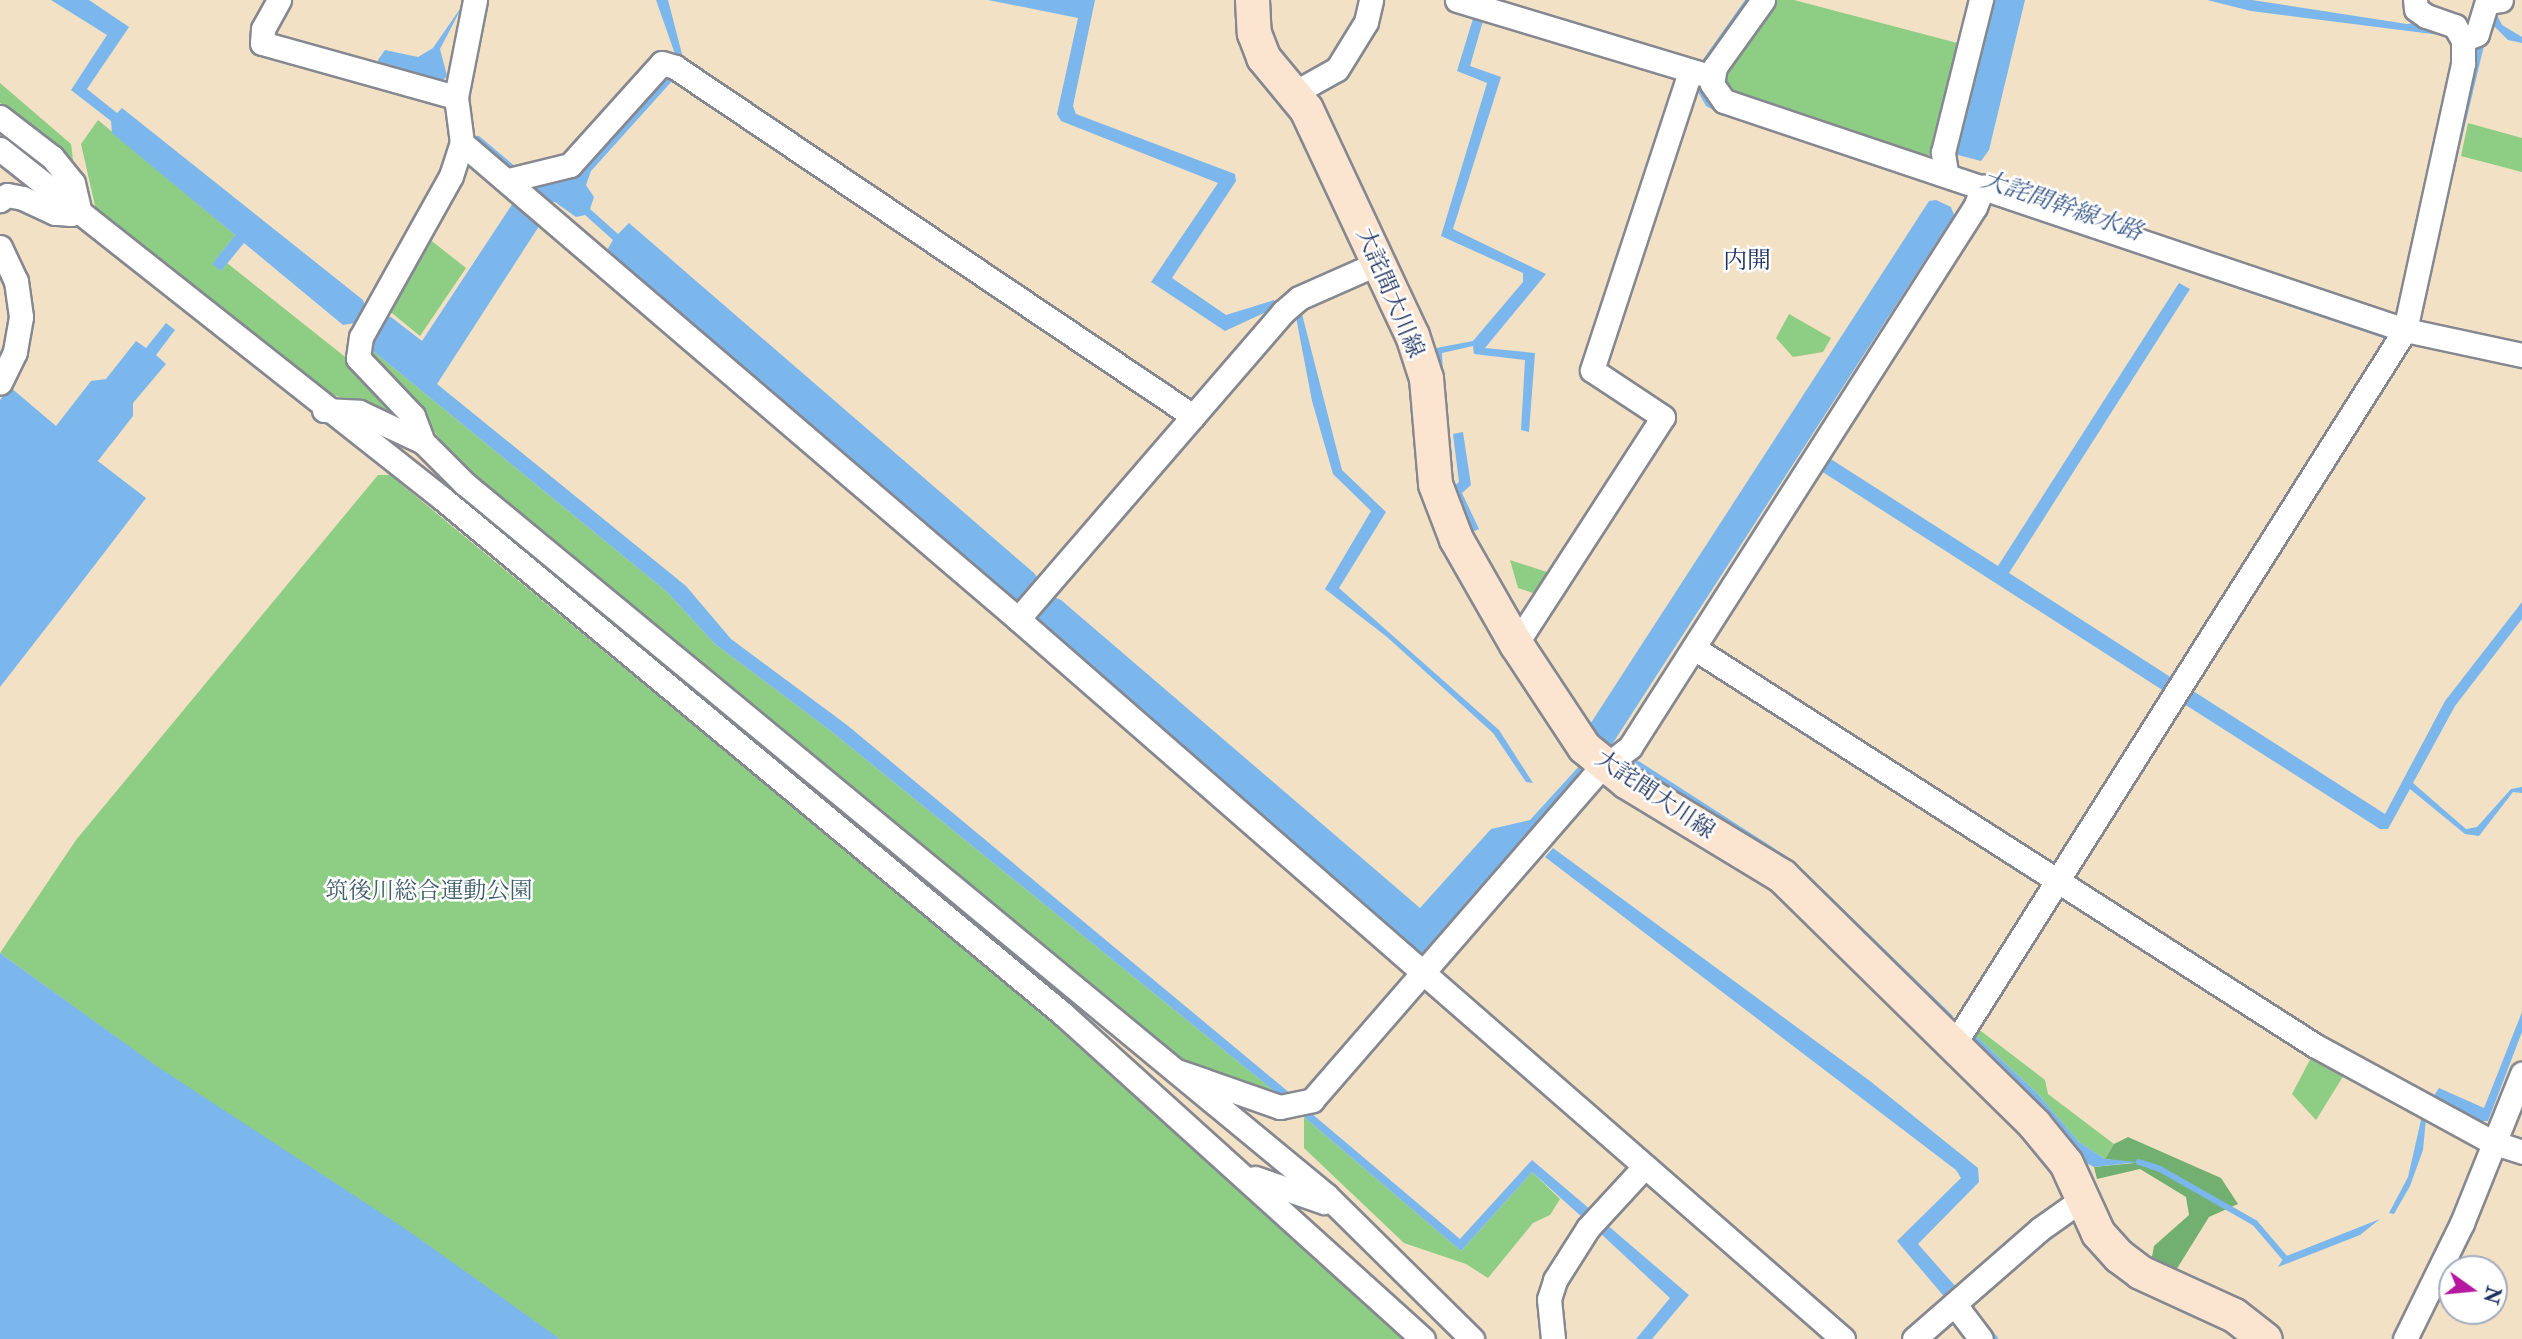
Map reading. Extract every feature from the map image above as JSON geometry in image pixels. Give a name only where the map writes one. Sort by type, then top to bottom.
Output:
[{"type":"main road","name":"大詫間大川線","points":[[1252,0],[1254,33],[1263,57],[1294,93],[1325,145],[1426,378],[1435,484],[1456,540],[1516,644],[1584,747],[1606,766],[1782,876],[2034,1124],[2066,1163],[2098,1233],[2140,1272],[2234,1315],[2265,1339]]},
{"type":"street","points":[[279,0],[263,29],[262,43],[456,97]]},
{"type":"street","points":[[423,442],[413,416],[358,358],[361,337],[451,176],[462,143],[456,97],[475,0]]},
{"type":"street","points":[[1294,93],[1337,69],[1366,22],[1371,0]]},
{"type":"street","points":[[1457,0],[1700,75],[1724,100],[1921,168],[1947,172],[1979,197],[2401,337],[2522,355]]},
{"type":"street","points":[[1516,644],[1663,417],[1592,370],[1700,75],[1763,0]]},
{"type":"street","points":[[1947,172],[1943,152],[1981,0]]},
{"type":"street","points":[[1953,1046],[2401,337],[2463,63],[2463,40],[2455,26],[2416,9],[2415,0]]},
{"type":"street","points":[[2463,40],[2477,34],[2487,2],[2501,0]]},
{"type":"street","points":[[515,185],[570,165],[662,63],[676,67],[1193,416]]},
{"type":"street","points":[[0,117],[52,157],[73,183],[79,210]]},
{"type":"street","points":[[462,143],[549,214],[1018,619],[1843,1339]]},
{"type":"street","points":[[1,151],[79,210],[324,410],[443,499],[1118,1062],[1245,1174],[1423,1339]]},
{"type":"street","points":[[0,200],[6,195],[23,198],[55,213],[71,214],[79,210]]},
{"type":"street","points":[[1118,1062],[1170,1069],[1280,1107],[1312,1100],[1606,766],[1630,747],[1979,197]]},
{"type":"street","points":[[0,247],[16,281],[21,317],[15,352],[0,383]]},
{"type":"street","points":[[1018,619],[1299,298],[1378,263]]},
{"type":"street","points":[[324,410],[359,412],[423,442],[464,483],[1337,1207],[1472,1339]]},
{"type":"street","points":[[1694,648],[2314,1045],[2492,1142],[2522,1152]]},
{"type":"street","points":[[2405,1339],[2462,1223],[2492,1142],[2522,1073]]},
{"type":"street","points":[[1553,1339],[1549,1299],[1555,1280],[1588,1228],[1645,1166]]},
{"type":"street","points":[[1245,1174],[1337,1207]]},
{"type":"street","points":[[1914,1339],[1956,1306],[2040,1229],[2081,1200]]},
{"type":"street","points":[[1956,1306],[1981,1339]]},
{"type":"green space","points":[[1773,0],[1794,0],[1961,44],[1935,151],[1920,160],[1729,94],[1719,84],[1721,70]]},
{"type":"green space","points":[[0,83],[71,144],[74,168],[58,149],[0,103]]},
{"type":"green space","points":[[98,120],[235,235],[213,263],[221,271],[227,263],[349,360],[405,422],[313,387],[96,210],[81,144]]},
{"type":"green space","points":[[2468,123],[2522,138],[2522,172],[2461,156]]},
{"type":"green space","points":[[428,238],[466,268],[420,336],[387,309]]},
{"type":"green space","points":[[1789,314],[1831,338],[1823,352],[1793,357],[1776,338]]},
{"type":"green space","points":[[373,351],[666,591],[715,644],[832,732],[1278,1094],[1177,1061],[466,475],[417,408],[371,363]]},
{"type":"green space","name":"筑後川総合運動公園","points":[[378,475],[390,475],[1040,1011],[1406,1339],[560,1339],[154,1065],[0,953],[76,840]]},
{"type":"green space","points":[[1510,560],[1553,574],[1539,595],[1518,588]]},
{"type":"green space","points":[[1977,1028],[2045,1080],[2048,1094],[2114,1144],[2105,1159],[2079,1142],[2037,1093],[1975,1035]]},
{"type":"green space","points":[[2313,1054],[2344,1075],[2316,1120],[2292,1094]]},
{"type":"green space","points":[[1304,1117],[1461,1251],[1532,1172],[1560,1199],[1550,1215],[1533,1223],[1488,1278],[1466,1264],[1404,1243],[1304,1148]]},
{"type":"green space","points":[[2128,1137],[2221,1178],[2238,1204],[2209,1217],[2173,1275],[2150,1267],[2154,1246],[2189,1215],[2186,1197],[2140,1169],[2097,1179],[2094,1167],[2134,1163],[2105,1159],[2114,1144]]},
{"type":"water","points":[[51,0],[89,0],[129,27],[87,89],[117,113],[122,108],[363,300],[366,309],[381,318],[391,317],[422,341],[517,197],[523,202],[536,183],[573,179],[665,75],[673,80],[591,171],[586,185],[594,197],[590,209],[618,234],[629,223],[1034,573],[1050,595],[1061,600],[1420,908],[1491,829],[1530,820],[1582,763],[1589,769],[1422,957],[606,252],[613,240],[585,215],[576,217],[555,202],[548,202],[543,220],[437,384],[686,586],[731,639],[847,725],[1291,1094],[1278,1094],[832,732],[715,644],[666,591],[373,351],[374,337],[355,323],[343,325],[244,243],[221,271],[212,264],[235,235],[112,133],[111,121],[71,90],[107,35]]},
{"type":"water","points":[[656,0],[668,0],[683,58],[675,54]]},
{"type":"water","points":[[988,0],[1095,0],[1073,106],[1076,114],[1235,174],[1236,181],[1172,278],[1226,315],[1274,300],[1277,307],[1225,331],[1151,282],[1218,183],[1061,121],[1057,114],[1078,18]]},
{"type":"water","points":[[1745,0],[1754,0],[1704,84],[2389,332],[2386,339],[1721,114],[1706,106],[1696,88],[1699,65]]},
{"type":"water","points":[[1993,0],[2025,0],[1989,150],[1981,161],[1958,155],[1958,138]]},
{"type":"water","points":[[2207,0],[2252,0],[2407,24],[2420,22],[2448,36],[2251,11]]},
{"type":"water","points":[[464,3],[440,49],[447,76],[439,85],[382,70],[378,60],[385,50],[418,57],[433,48]]},
{"type":"water","points":[[2494,9],[2502,25],[2522,37],[2522,43],[2508,40],[2495,27],[2487,33],[2421,310],[2474,46]]},
{"type":"water","points":[[1475,12],[1485,14],[1470,66],[1501,77],[1453,229],[1546,274],[1485,348],[1535,353],[1529,432],[1521,430],[1525,360],[1474,354],[1473,346],[1433,355],[1431,349],[1473,341],[1523,282],[1523,273],[1441,236],[1487,83],[1457,71]]},
{"type":"water","points":[[1936,200],[1951,207],[1954,215],[1611,746],[1602,745],[1587,729],[1929,201]]},
{"type":"water","points":[[2179,283],[2190,289],[2009,573],[2175,680],[2167,693],[1818,469],[1826,456],[1998,566]]},
{"type":"water","points":[[1302,314],[1342,470],[1386,512],[1339,588],[1499,730],[1533,783],[1526,782],[1493,733],[1387,637],[1325,589],[1371,511],[1333,474],[1312,401],[1296,317]]},
{"type":"water","points":[[166,323],[175,330],[156,355],[166,364],[133,403],[133,416],[98,461],[147,498],[0,687],[0,400],[10,387],[56,426],[91,381],[106,379],[136,341],[146,348]]},
{"type":"water","points":[[1463,432],[1471,485],[1462,493],[1479,529],[1470,533],[1450,490],[1459,482],[1453,434]]},
{"type":"water","points":[[2522,602],[2522,619],[2455,706],[2413,783],[2466,829],[2477,827],[2511,789],[2522,787],[2522,793],[2513,792],[2479,836],[2465,834],[2410,789],[2388,829],[2380,829],[2181,702],[2190,689],[2385,814],[2445,701]]},
{"type":"water","points":[[1637,760],[1794,861],[1953,1016],[1945,1022],[1632,767]]},
{"type":"water","points":[[1553,848],[1870,1081],[1978,1168],[1979,1182],[1918,1244],[1956,1287],[1947,1300],[1897,1241],[1961,1178],[1956,1170],[1545,857]]},
{"type":"water","points":[[0,953],[155,1065],[410,1232],[560,1339],[0,1339]]},
{"type":"water","points":[[2522,1012],[2522,1032],[2488,1121],[2478,1121],[2433,1097],[2439,1088],[2484,1108]]},
{"type":"water","points":[[1975,1035],[2037,1093],[2079,1142],[2105,1159],[2139,1162],[2094,1167],[2084,1162],[1971,1045]]},
{"type":"water","points":[[1311,1113],[1460,1239],[1532,1160],[1591,1210],[1583,1218],[1532,1172],[1461,1251],[1304,1117]]},
{"type":"water","points":[[2426,1119],[2423,1150],[2410,1186],[2394,1214],[2389,1213],[2408,1177],[2421,1120]]},
{"type":"water","points":[[2380,1219],[2360,1235],[2278,1267],[2284,1257]]},
{"type":"water","points":[[1606,1224],[1689,1295],[1652,1339],[1636,1339],[1670,1298],[1599,1232]]},
{"type":"pier","points":[[112,443],[103,461],[150,499],[0,690],[146,498],[98,461]]},
{"type":"waterway","points":[[478,139],[510,166]]},
{"type":"waterway","points":[[1439,354],[1440,373]]},
{"type":"waterway","points":[[2139,1162],[2160,1169],[2255,1223],[2284,1257]]},
{"type":"waterway","points":[[1986,1327],[1995,1339]]},
{"type":"district","name":"内開","points":[[1747,261]]},
{"type":"water label","name":"大詫間幹線水路","points":[[2062,206]]}]
